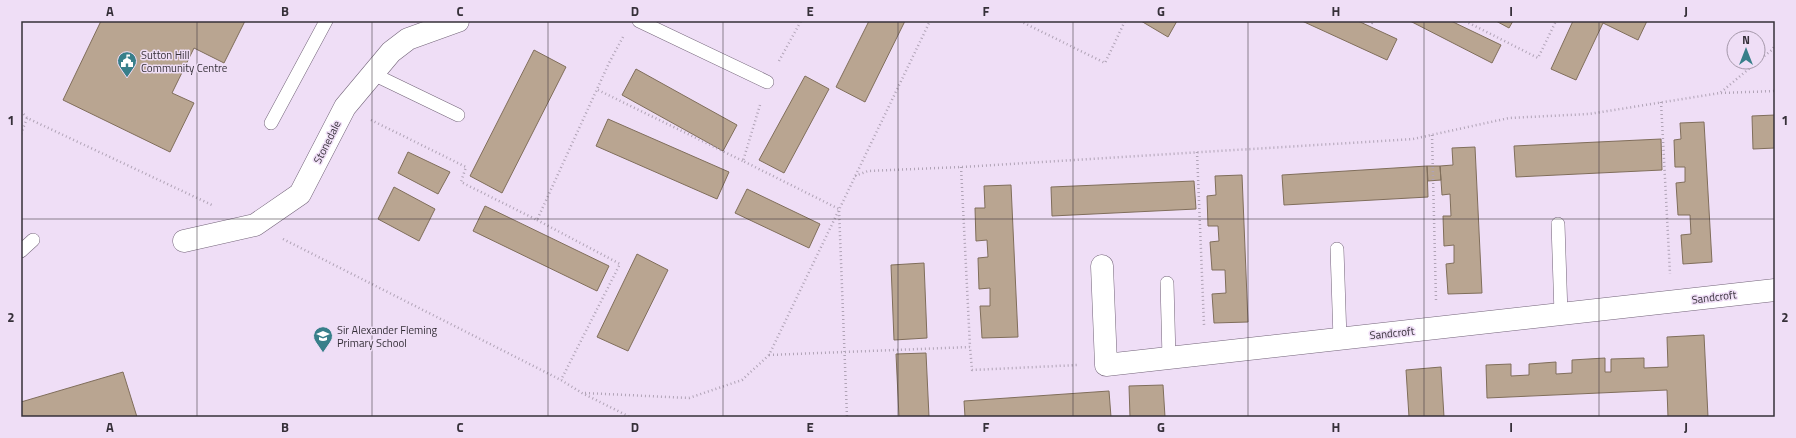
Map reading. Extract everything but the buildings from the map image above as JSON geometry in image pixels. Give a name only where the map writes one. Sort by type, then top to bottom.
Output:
[{"type":"street","name":"Stonedale","points":[[184,241],[255,225],[300,194],[345,107],[391,52],[408,39],[458,21]]},
{"type":"street","name":"Sandcroft","points":[[1102,266],[1106,365],[1775,290]]},
{"type":"lane","points":[[271,123],[326,21]]},
{"type":"lane","points":[[639,21],[767,82]]},
{"type":"lane","points":[[373,74],[458,115]]},
{"type":"lane","points":[[1558,224],[1561,314]]},
{"type":"lane","points":[[21,251],[33,240]]},
{"type":"lane","points":[[1337,249],[1340,339]]},
{"type":"lane","points":[[1167,283],[1170,358]]},
{"type":"path","points":[[743,161],[767,82],[801,21]]},
{"type":"path","points":[[582,393],[689,398],[742,380],[769,355],[930,21]]},
{"type":"path","points":[[1020,21],[1105,63],[1125,21]]},
{"type":"path","points":[[1368,21],[1372,23],[1374,21]]},
{"type":"path","points":[[1465,21],[1538,58],[1556,21]]},
{"type":"path","points":[[537,220],[598,90],[609,63],[624,35]]},
{"type":"path","points":[[1766,55],[1773,49],[1775,44]]},
{"type":"path","points":[[1720,93],[1747,70]]},
{"type":"path","points":[[598,90],[839,209]]},
{"type":"path","points":[[856,176],[868,171],[962,167],[1413,139],[1509,118],[1589,114],[1720,93],[1775,91]]},
{"type":"path","points":[[1661,102],[1671,302]]},
{"type":"path","points":[[345,107],[466,167],[461,182],[620,264],[561,380]]},
{"type":"path","points":[[21,111],[27,118],[213,205]]},
{"type":"path","points":[[21,134],[27,118]]},
{"type":"path","points":[[1432,135],[1437,328]]},
{"type":"path","points":[[1197,152],[1205,353]]},
{"type":"path","points":[[962,167],[972,370],[1083,365]]},
{"type":"path","points":[[839,209],[847,417]]},
{"type":"path","points":[[255,225],[561,380],[582,393],[630,417]]},
{"type":"path","points":[[769,355],[970,347]]},
{"type":"place","name":"Sutton Hill Community Centre","points":[[127,78]]},
{"type":"place","name":"Sir Alexander Fleming Primary School","points":[[323,353]]}]
